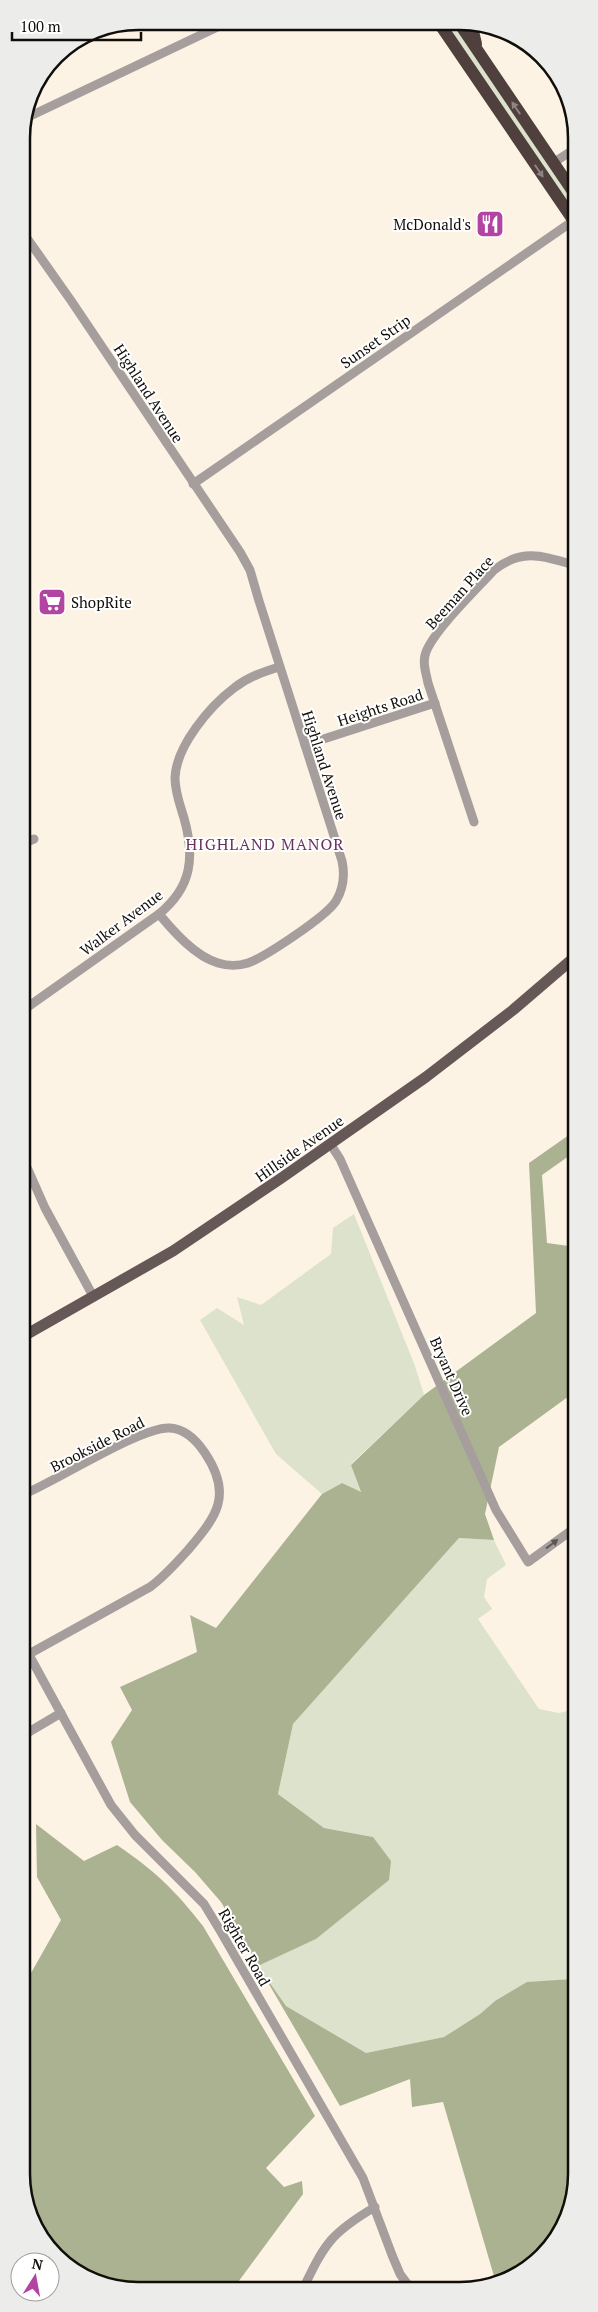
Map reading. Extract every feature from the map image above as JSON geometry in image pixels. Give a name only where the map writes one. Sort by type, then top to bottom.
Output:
[{"type":"highway","points":[[444,30],[568,213]]},
{"type":"highway","points":[[464,30],[568,184]]},
{"type":"highway","points":[[473,31],[477,51]]},
{"type":"main road","name":"Hillside Avenue","points":[[30,1333],[206,1230],[465,1048],[568,963]]},
{"type":"street","points":[[33,115],[211,30]]},
{"type":"street","points":[[553,162],[568,153]]},
{"type":"street","name":"Sunset Strip","points":[[193,484],[568,228]]},
{"type":"street","name":"Highland Avenue","points":[[30,242],[109,356],[244,558],[260,602],[279,668],[344,869],[342,887],[332,906],[314,921],[259,958],[238,965],[218,963],[200,953],[170,928],[159,914]]},
{"type":"street","name":"Beeman Place","points":[[474,822],[424,666],[426,653],[438,632],[494,570],[504,562],[531,555],[568,561]]},
{"type":"street","name":"Walker Avenue","points":[[30,1006],[168,907],[182,888],[190,861],[190,842],[176,794],[175,777],[182,751],[215,706],[234,688],[261,672],[279,668]]},
{"type":"street","name":"Heights Road","points":[[305,746],[435,703]]},
{"type":"street","points":[[30,841],[34,839]]},
{"type":"street","name":"Bryant Drive","points":[[330,1144],[340,1159],[496,1510],[528,1562],[568,1533]]},
{"type":"street","points":[[30,1174],[45,1208],[94,1296]]},
{"type":"street","name":"Brookside Road","points":[[30,1492],[45,1486],[132,1439],[154,1430],[170,1428],[188,1434],[200,1446],[212,1463],[219,1480],[220,1495],[216,1513],[206,1530],[163,1578],[30,1653]]},
{"type":"street","name":"Righter Road","points":[[30,1658],[111,1805],[122,1820],[204,1904],[364,2178],[392,2255],[406,2282]]},
{"type":"street","points":[[30,1731],[61,1713]]},
{"type":"street","points":[[307,2282],[326,2244],[339,2230],[375,2207]]},
{"type":"green space","points":[[451,30],[457,30],[568,194],[568,204]]},
{"type":"green space","points":[[568,1136],[568,1157],[542,1175],[547,1243],[568,1246],[568,1397],[499,1447],[485,1514],[494,1540],[459,1538],[293,1724],[278,1794],[324,1828],[373,1837],[391,1861],[389,1880],[316,1939],[258,1966],[221,1902],[195,1872],[162,1840],[130,1802],[111,1742],[132,1710],[120,1687],[197,1652],[190,1615],[216,1628],[322,1494],[342,1483],[361,1492],[351,1465],[424,1395],[536,1313],[529,1163]]},
{"type":"green space","points":[[354,1214],[415,1366],[424,1395],[351,1464],[361,1493],[342,1483],[322,1494],[276,1454],[200,1320],[217,1308],[244,1325],[237,1297],[261,1305],[331,1254],[333,1228]]},
{"type":"green space","points":[[459,1538],[494,1540],[506,1565],[487,1579],[484,1597],[492,1609],[478,1619],[539,1709],[559,1713],[568,1711],[568,1980],[495,2001],[480,2014],[444,2037],[366,2053],[286,2006],[258,1966],[316,1939],[373,1837],[324,1828],[278,1794],[293,1724]]},
{"type":"green space","points":[[36,1824],[84,1861],[117,1845],[143,1864],[174,1891],[203,1926],[315,2116],[266,2168],[284,2187],[302,2181],[303,2194],[238,2282],[131,2282],[96,2274],[78,2264],[57,2245],[38,2216],[31,2188],[30,2174],[30,1975],[61,1920],[37,1877]]},
{"type":"green space","points":[[260,1969],[286,2006],[366,2053],[444,2037],[480,2014],[495,2001],[527,1982],[568,1979],[568,2181],[566,2195],[560,2216],[550,2234],[531,2255],[514,2268],[494,2276],[443,2102],[412,2107],[410,2079],[340,2106]]},
{"type":"place","name":"McDonald's","points":[[490,224]]},
{"type":"place","name":"ShopRite","points":[[52,602]]},
{"type":"district","name":"HIGHLAND MANOR","points":[[265,844]]}]
